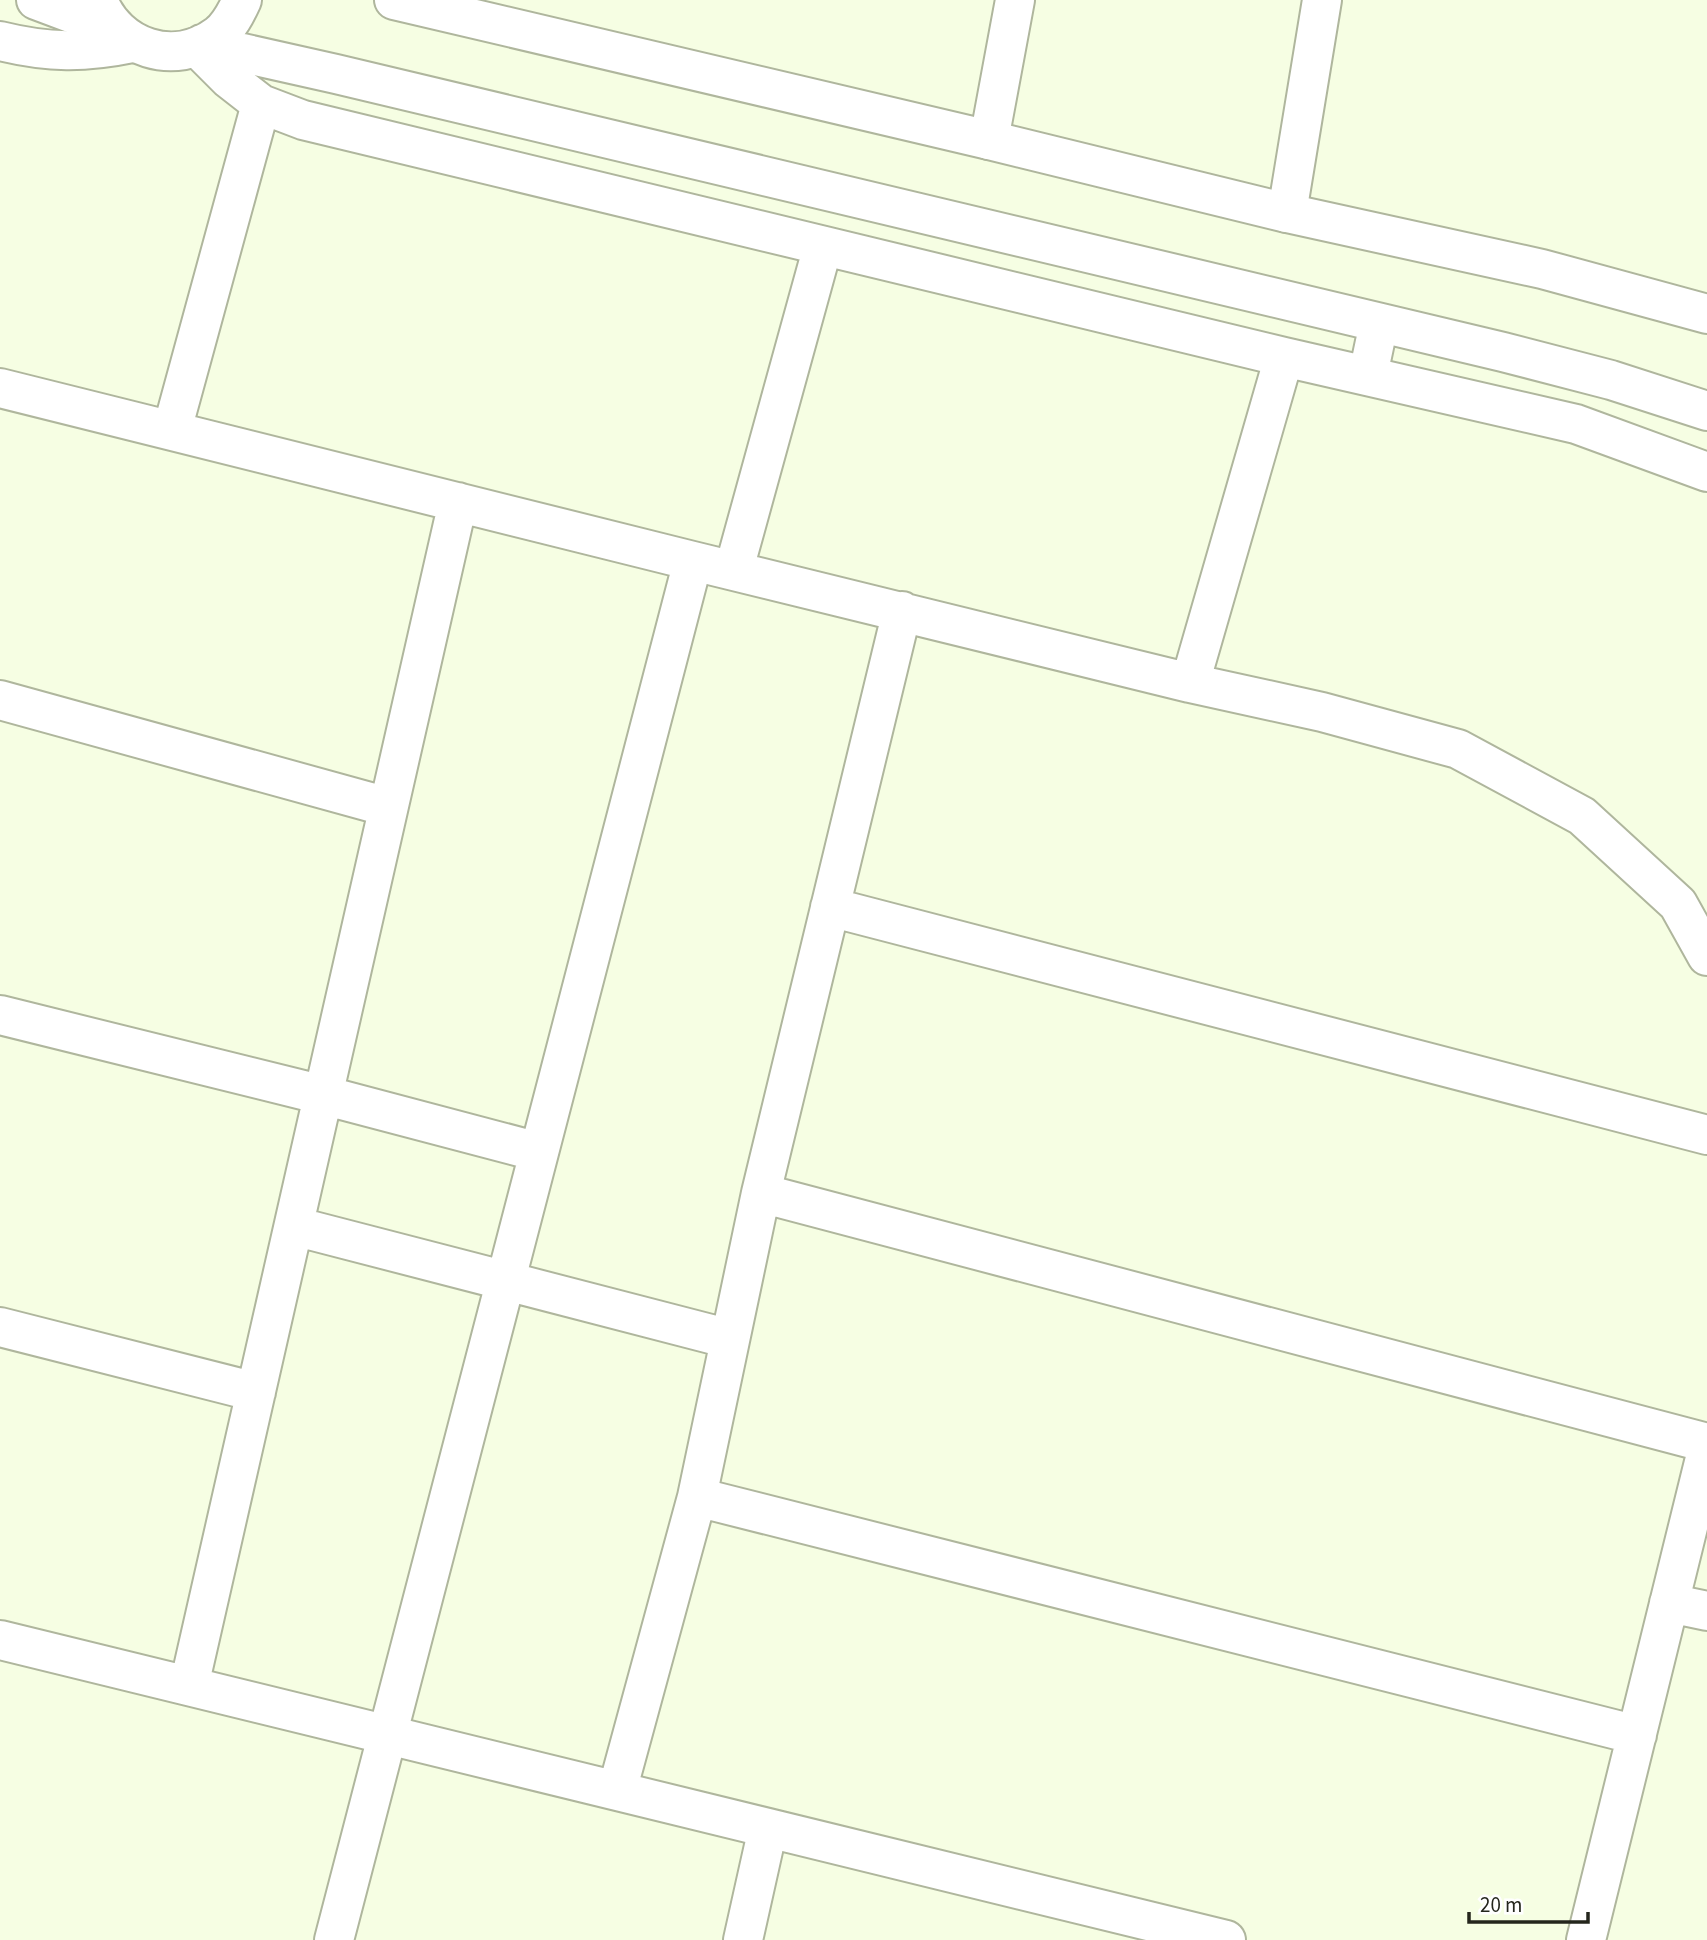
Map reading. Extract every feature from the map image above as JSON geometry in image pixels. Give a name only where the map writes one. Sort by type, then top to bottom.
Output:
[{"type":"street","points":[[36,0],[116,24],[153,51],[175,52],[199,46],[219,35],[234,18],[242,0]]},
{"type":"street","points":[[394,0],[1287,213],[1542,269],[1707,314]]},
{"type":"street","points":[[989,140],[1014,0]]},
{"type":"street","points":[[1287,213],[1322,0]]},
{"type":"street","points":[[0,41],[42,50],[72,52],[103,49],[116,24]]},
{"type":"street","points":[[199,46],[229,79],[261,104],[303,120],[1284,358],[1576,424],[1707,472]]},
{"type":"street","points":[[199,46],[335,74],[1379,323],[1611,380],[1707,411]]},
{"type":"street","points":[[172,430],[261,104]]},
{"type":"street","points":[[734,569],[823,246]]},
{"type":"street","points":[[1368,375],[1379,323]]},
{"type":"street","points":[[1191,683],[1284,358]]},
{"type":"street","points":[[0,388],[693,561],[1191,683],[1322,712],[1458,749],[1582,816],[1678,904],[1707,956]]},
{"type":"street","points":[[189,1686],[458,502]]},
{"type":"street","points":[[334,1940],[693,561]]},
{"type":"street","points":[[617,1791],[697,1497],[761,1193],[902,611]]},
{"type":"street","points":[[0,700],[388,807]]},
{"type":"street","points":[[830,907],[1707,1135]]},
{"type":"street","points":[[0,1015],[539,1152]]},
{"type":"street","points":[[761,1193],[1707,1443]]},
{"type":"street","points":[[294,1226],[730,1339]]},
{"type":"street","points":[[0,1327],[256,1392]]},
{"type":"street","points":[[1586,1940],[1707,1450]]},
{"type":"street","points":[[697,1497],[1637,1735]]},
{"type":"street","points":[[1670,1603],[1707,1611]]},
{"type":"street","points":[[0,1640],[1226,1940]]},
{"type":"street","points":[[743,1940],[768,1828]]}]
